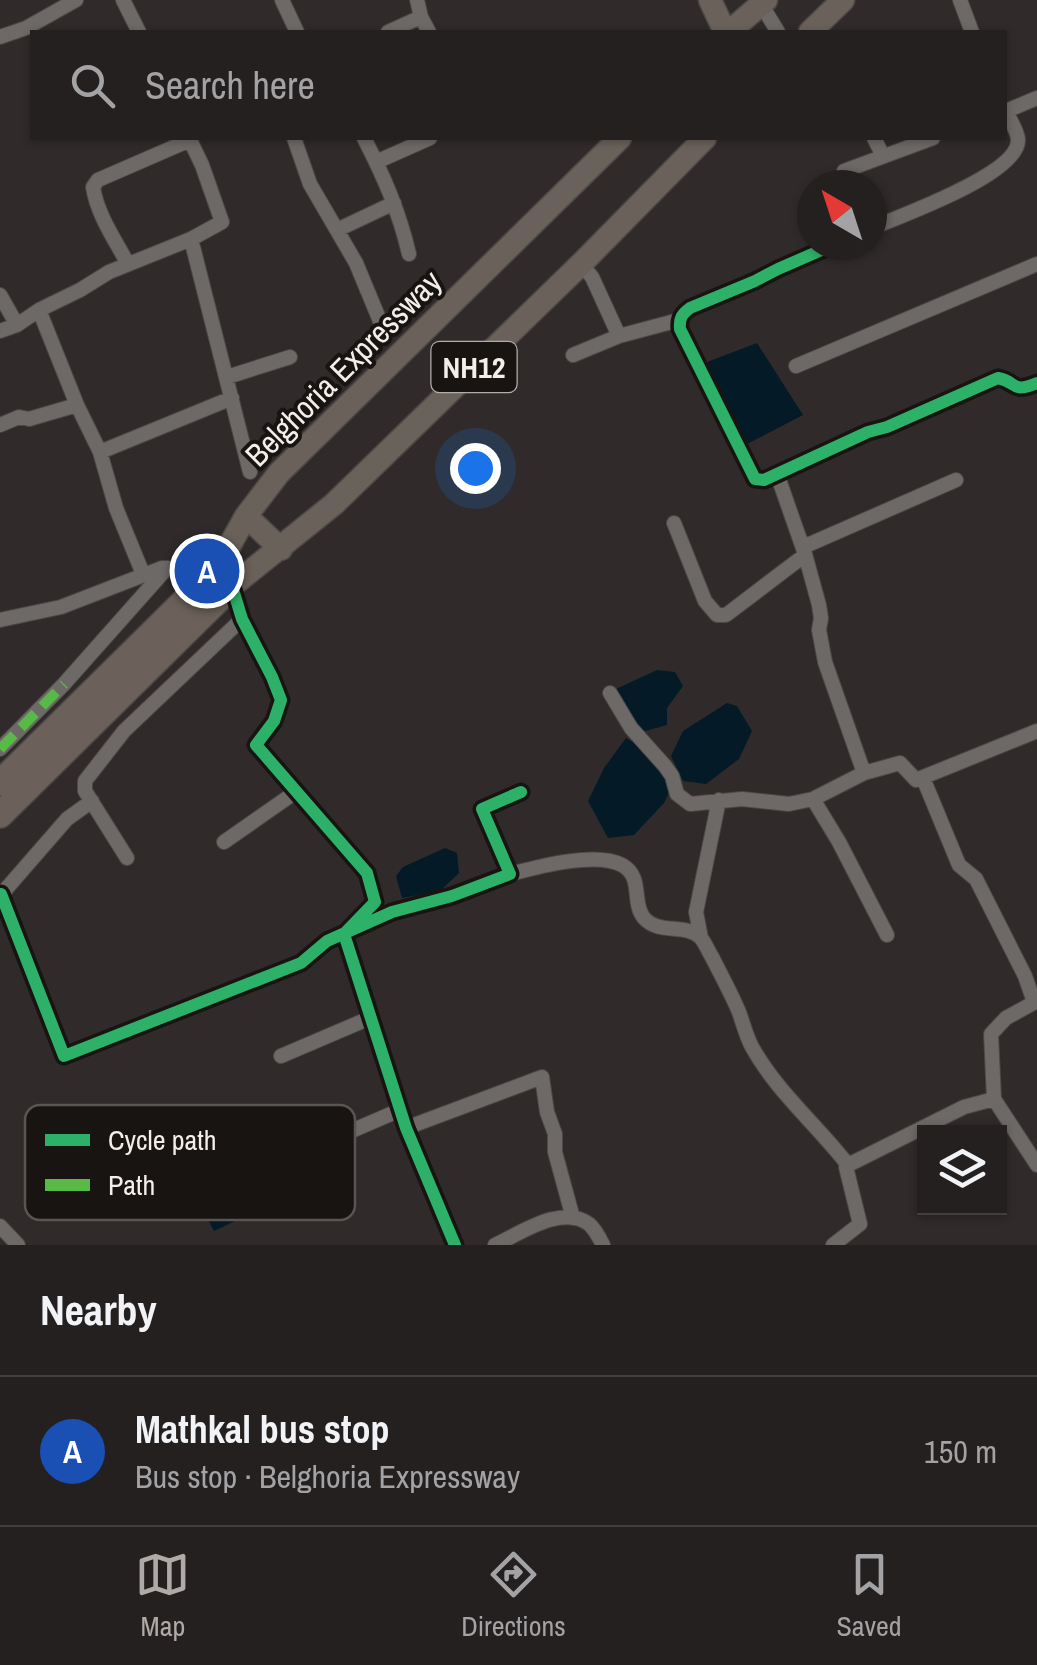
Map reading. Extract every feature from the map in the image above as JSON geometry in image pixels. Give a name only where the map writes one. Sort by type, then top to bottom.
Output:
[{"type":"highway","points":[[710,0],[726,30]]},
{"type":"highway","points":[[729,30],[764,2]]},
{"type":"highway","points":[[812,30],[842,2]]},
{"type":"highway","name":"Belghoria Expressway","points":[[0,815],[224,578],[246,516],[292,460],[618,140]]},
{"type":"highway","name":"Belghoria Expressway","points":[[0,783],[224,578],[281,549],[334,504],[703,140]]},
{"type":"highway","points":[[246,516],[281,549]]},
{"type":"street","points":[[0,38],[76,0]]},
{"type":"street","points":[[122,0],[138,30]]},
{"type":"street","points":[[282,0],[297,30]]},
{"type":"street","points":[[417,0],[429,30]]},
{"type":"street","points":[[960,0],[971,30]]},
{"type":"street","points":[[764,2],[777,30]]},
{"type":"street","points":[[392,30],[421,16]]},
{"type":"street","points":[[1007,109],[1037,98]]},
{"type":"street","points":[[887,222],[970,186],[1013,153],[1018,139],[1007,114]]},
{"type":"street","points":[[128,264],[108,229],[93,187],[98,180],[188,140]]},
{"type":"street","points":[[0,331],[109,272],[191,239],[222,222],[190,140]]},
{"type":"street","points":[[295,140],[310,184],[356,264],[385,333]]},
{"type":"street","points":[[365,140],[388,184],[409,254]]},
{"type":"street","points":[[376,162],[426,140]]},
{"type":"street","points":[[875,140],[882,156]]},
{"type":"street","points":[[847,170],[927,140]]},
{"type":"street","points":[[336,230],[394,203]]},
{"type":"street","points":[[191,239],[250,472]]},
{"type":"street","points":[[801,260],[690,308],[679,320],[755,479],[764,480],[998,378],[1014,388],[1037,383]]},
{"type":"street","points":[[580,264],[592,277],[619,336]]},
{"type":"street","points":[[796,366],[1037,264]]},
{"type":"street","points":[[0,295],[17,325]]},
{"type":"street","points":[[40,310],[100,452],[116,508],[143,574]]},
{"type":"street","points":[[573,355],[619,336],[679,320]]},
{"type":"street","points":[[227,377],[290,357]]},
{"type":"street","points":[[100,452],[232,398]]},
{"type":"street","points":[[0,425],[77,404]]},
{"type":"street","points":[[777,474],[820,605],[819,630],[825,662],[864,773]]},
{"type":"street","points":[[674,523],[705,600],[717,615],[726,615],[804,551],[956,480]]},
{"type":"street","points":[[0,749],[167,568]]},
{"type":"street","points":[[0,620],[60,607],[167,568],[224,578],[281,700],[274,721],[256,745],[367,874],[375,902],[344,934]]},
{"type":"street","points":[[127,858],[85,791],[85,781],[124,731],[242,619]]},
{"type":"street","points":[[610,692],[631,728],[666,766],[678,794],[690,804],[742,799],[789,804],[813,799],[864,773],[900,763],[916,780],[1037,730]]},
{"type":"street","points":[[923,778],[960,865],[976,879],[1036,1002],[1006,1018],[992,1034],[994,1099],[1037,1165]]},
{"type":"street","points":[[224,842],[297,791]]},
{"type":"street","points":[[510,874],[482,809],[521,792]]},
{"type":"street","points":[[813,799],[887,935]]},
{"type":"street","points":[[718,800],[696,912],[702,938],[728,986],[752,1046],[792,1102],[848,1165]]},
{"type":"street","points":[[92,801],[67,819],[1,895],[64,1056],[301,962],[327,941],[392,912],[547,865],[596,860],[619,863],[636,881],[640,914],[653,926],[702,938]]},
{"type":"street","points":[[344,934],[406,1128],[456,1245]]},
{"type":"street","points":[[280,1056],[370,1018]]},
{"type":"street","points":[[406,1128],[542,1077],[555,1134],[554,1152],[573,1218]]},
{"type":"street","points":[[834,1245],[860,1224],[848,1165],[964,1107],[994,1099]]},
{"type":"street","points":[[355,1130],[400,1110]]},
{"type":"street","points":[[495,1245],[563,1217],[591,1225],[604,1245]]},
{"type":"street","points":[[0,1226],[18,1245]]},
{"type":"water","points":[[757,343],[803,415],[747,444],[707,362]]},
{"type":"water","points":[[657,670],[675,672],[683,686],[667,708],[667,725],[645,731],[632,726],[616,689]]},
{"type":"water","points":[[727,703],[737,706],[752,731],[739,759],[706,784],[683,781],[671,756],[683,731]]},
{"type":"water","points":[[626,738],[653,754],[671,788],[664,803],[634,835],[608,838],[588,801],[604,768]]},
{"type":"water","points":[[445,848],[457,853],[459,873],[440,891],[402,898],[396,876],[403,867]]},
{"type":"water","points":[[208,1220],[237,1220],[214,1231]]},
{"type":"marked path","points":[[0,749],[64,684]]},
{"type":"cycle path","points":[[799,260],[690,308],[681,319],[680,329],[755,479],[764,480],[998,378],[1019,387],[1037,383]]},
{"type":"cycle path","points":[[232,586],[242,619],[281,700],[274,721],[256,745],[367,873],[375,902],[344,934],[406,1128],[455,1245]]},
{"type":"cycle path","points":[[1,894],[64,1056],[301,963],[327,941],[392,912],[452,896],[510,874],[482,809],[521,792]]},
{"type":"place","name":"Mathkal bus stop","points":[[207,571]]}]
